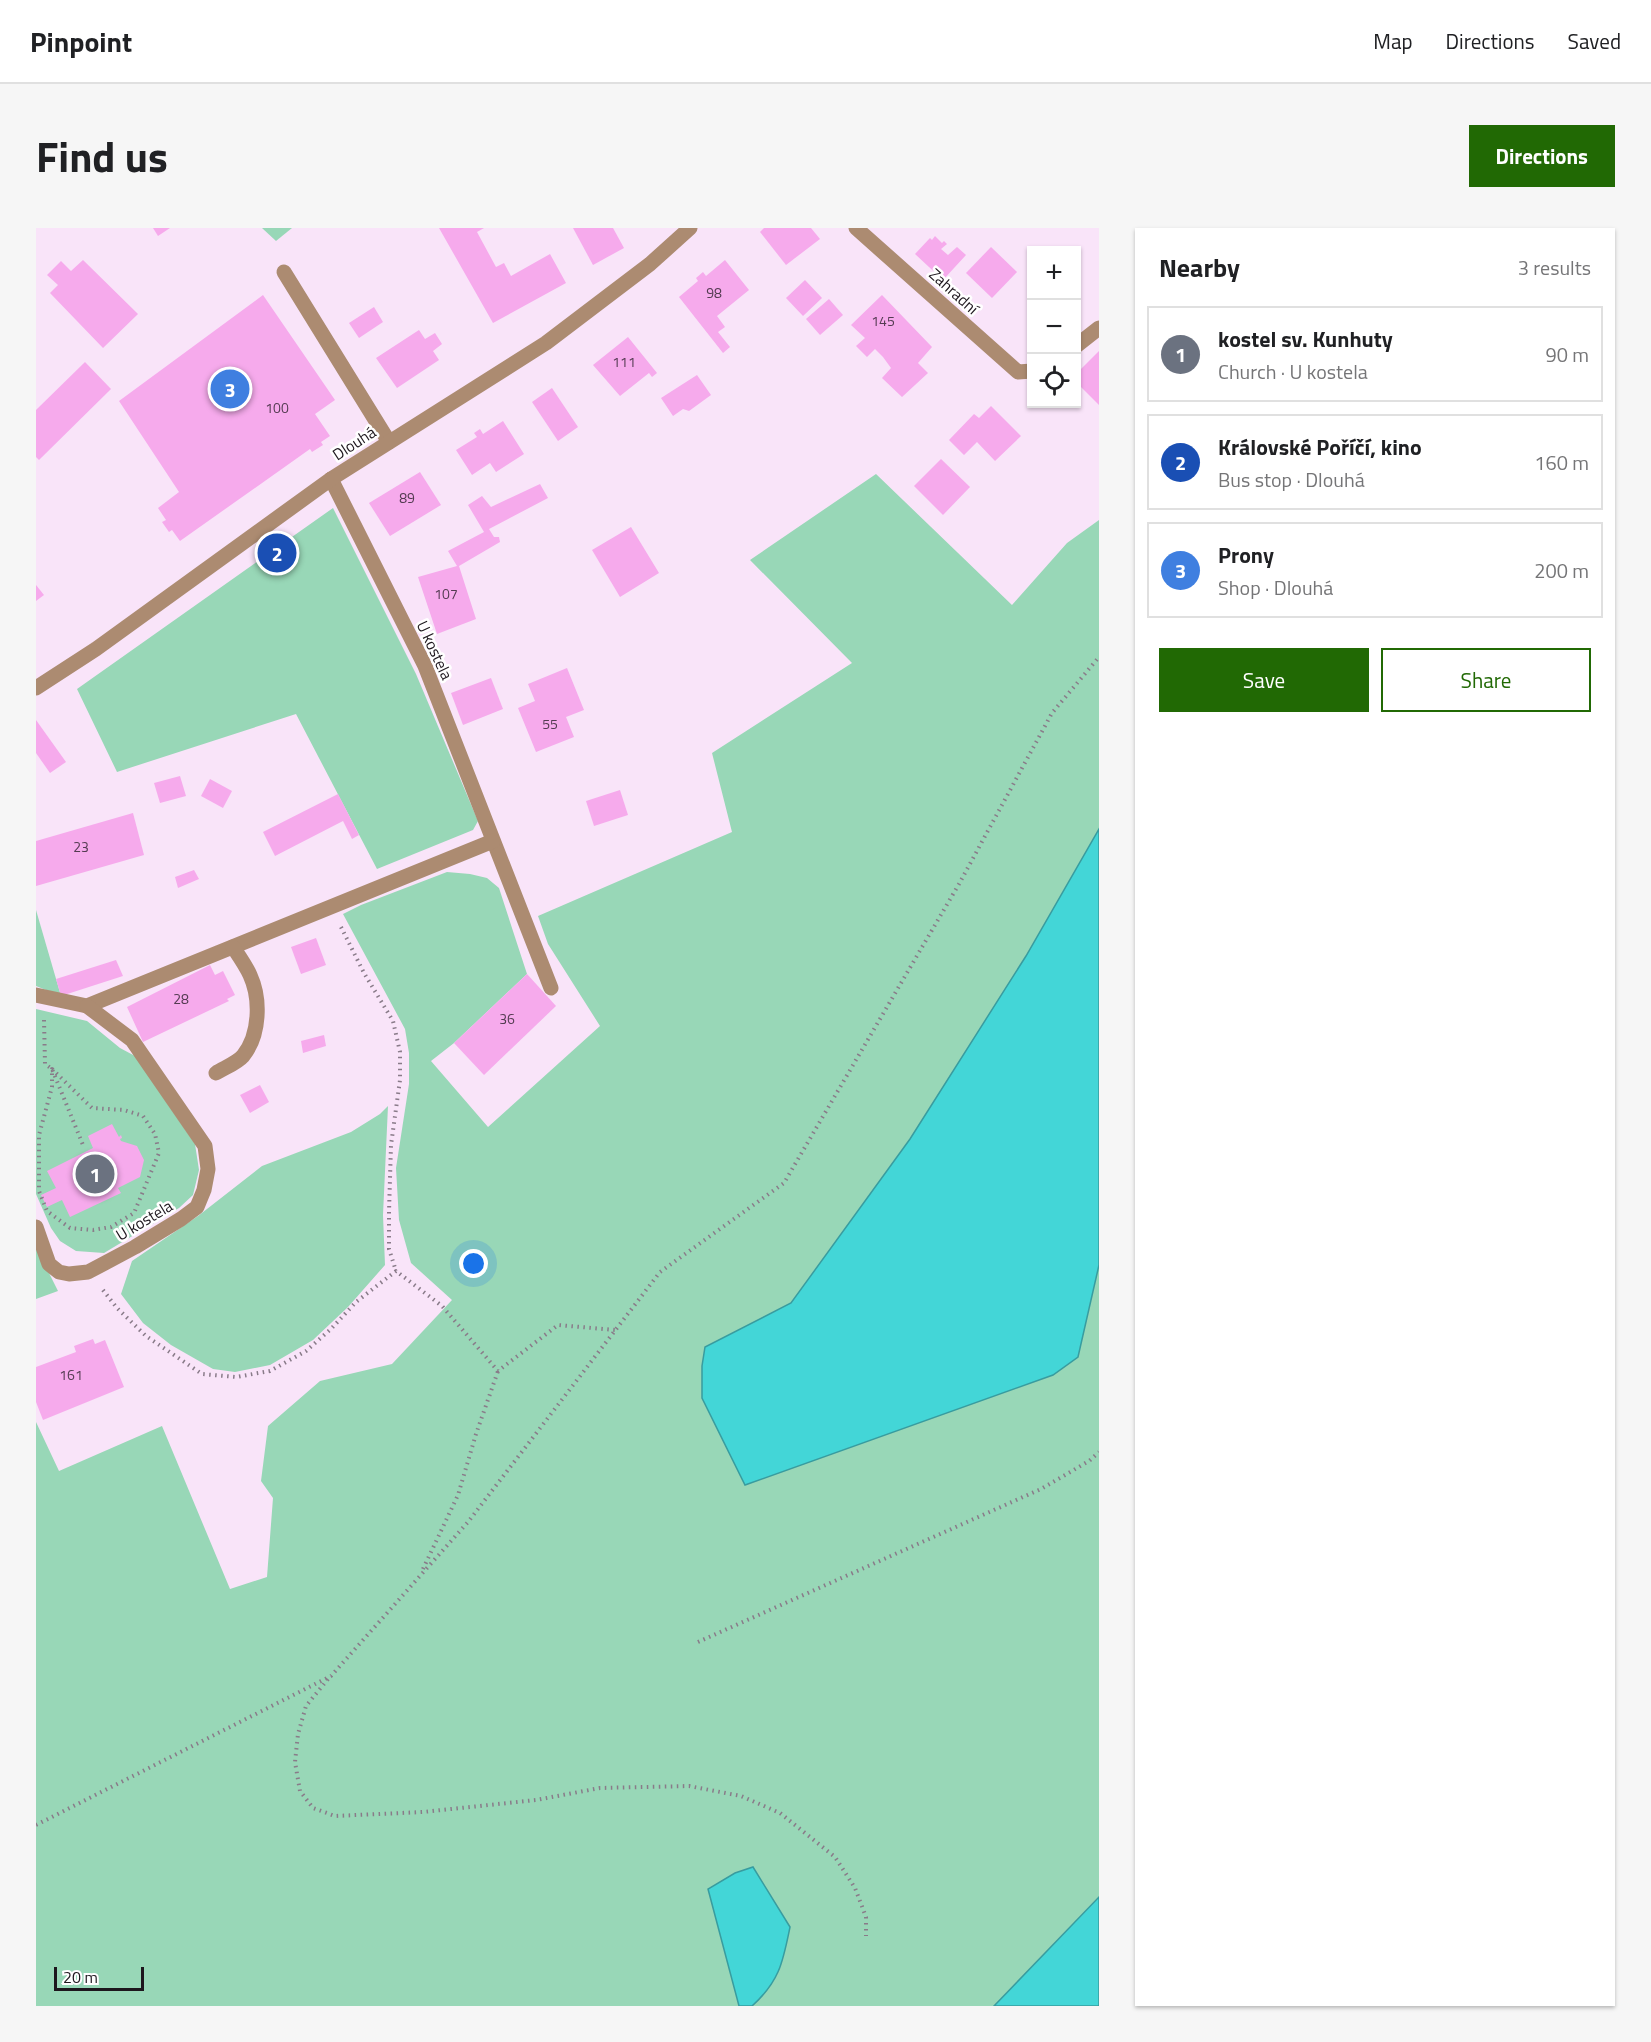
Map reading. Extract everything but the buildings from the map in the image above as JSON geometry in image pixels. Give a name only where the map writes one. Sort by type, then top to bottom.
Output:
[{"type":"street","name":"Dlouhá","points":[[36,688],[96,649],[331,479],[546,343],[650,264],[690,228]]},
{"type":"street","name":"Zahradní","points":[[856,228],[1018,372],[1027,371]]},
{"type":"street","points":[[284,272],[389,442]]},
{"type":"street","points":[[1081,343],[1099,328]]},
{"type":"street","name":"U kostela","points":[[331,479],[425,666],[552,988]]},
{"type":"street","points":[[87,1006],[493,842]]},
{"type":"street","points":[[216,1073],[242,1057],[253,1040],[257,1019],[257,1000],[251,976],[233,947]]},
{"type":"street","name":"U kostela","points":[[36,1227],[49,1264],[59,1272],[69,1274],[88,1272],[135,1247],[197,1207],[204,1190],[208,1169],[205,1146],[132,1040],[87,1006],[38,996]]},
{"type":"path","points":[[866,1935],[866,1917],[855,1888],[835,1857],[780,1813],[741,1796],[689,1786],[611,1788],[567,1793],[536,1800],[423,1812],[335,1816],[313,1808],[300,1791],[295,1762],[298,1734],[306,1706],[468,1522],[660,1272],[784,1182],[959,884],[1052,713],[1099,657]]},
{"type":"path","points":[[331,907],[364,973],[393,1021],[400,1052],[400,1080],[391,1145],[389,1212],[389,1249],[396,1271],[442,1306],[498,1371]]},
{"type":"path","points":[[38,996],[44,1016],[45,1064],[52,1069],[92,1108],[124,1110],[143,1116],[155,1134],[159,1153],[134,1214],[111,1227],[93,1230],[70,1228],[46,1211],[39,1191],[39,1135],[52,1087],[52,1069]]},
{"type":"path","points":[[52,1069],[83,1145]]},
{"type":"path","points":[[88,1272],[117,1308],[146,1336],[202,1374],[236,1377],[270,1371],[306,1351],[356,1302],[396,1271]]},
{"type":"path","points":[[421,1575],[458,1495],[498,1371],[558,1325],[615,1330]]},
{"type":"path","points":[[698,1642],[1041,1489],[1089,1461],[1099,1452]]},
{"type":"path","points":[[36,1825],[331,1676]]},
{"type":"shaded area","points":[[262,228],[292,228],[276,241]]},
{"type":"shaded area","points":[[876,474],[1012,605],[1067,543],[1099,520],[1099,829],[1026,956],[910,1139],[791,1303],[706,1347],[1078,1356],[1099,1265],[1099,1897],[994,2006],[36,2006],[36,1422],[59,1471],[162,1426],[230,1589],[267,1577],[273,1498],[261,1481],[268,1426],[320,1381],[392,1364],[452,1300],[411,1263],[399,1220],[396,1168],[409,1084],[409,1053],[405,1029],[343,914],[447,872],[487,878],[499,888],[527,974],[454,1043],[431,1061],[488,1127],[600,1026],[548,944],[538,916],[732,832],[712,753],[852,663],[750,560]]},
{"type":"shaded area","points":[[333,508],[416,674],[478,821],[473,830],[377,869],[296,714],[117,772],[77,689]]},
{"type":"shaded area","points":[[1099,829],[1099,1265],[1078,1357],[1053,1375],[745,1485],[702,1398],[702,1366],[705,1347],[791,1303],[910,1139],[1026,956]]},
{"type":"shaded area","points":[[36,910],[61,996],[36,986]]},
{"type":"shaded area","points":[[36,1009],[87,1021],[120,1048],[135,1056],[195,1144],[199,1170],[193,1195],[179,1208],[104,1253],[76,1251],[60,1241],[51,1228],[36,1194]]},
{"type":"shaded area","points":[[388,1106],[383,1215],[385,1265],[348,1307],[313,1340],[270,1365],[235,1372],[213,1369],[171,1345],[143,1323],[121,1294],[132,1261],[198,1216],[262,1166],[351,1132],[380,1114]]},
{"type":"shaded area","points":[[36,1247],[58,1291],[36,1299]]},
{"type":"shaded area","points":[[753,1867],[790,1927],[779,1970],[769,1988],[752,2006],[739,2006],[708,1889],[735,1873]]},
{"type":"shaded area","points":[[1099,1897],[1099,2006],[994,2006]]},
{"type":"place","name":"Prony","points":[[230,389]]},
{"type":"place","name":"Královské Poříčí, kino","points":[[277,553]]},
{"type":"place","name":"kostel sv. Kunhuty","points":[[95,1174]]}]
